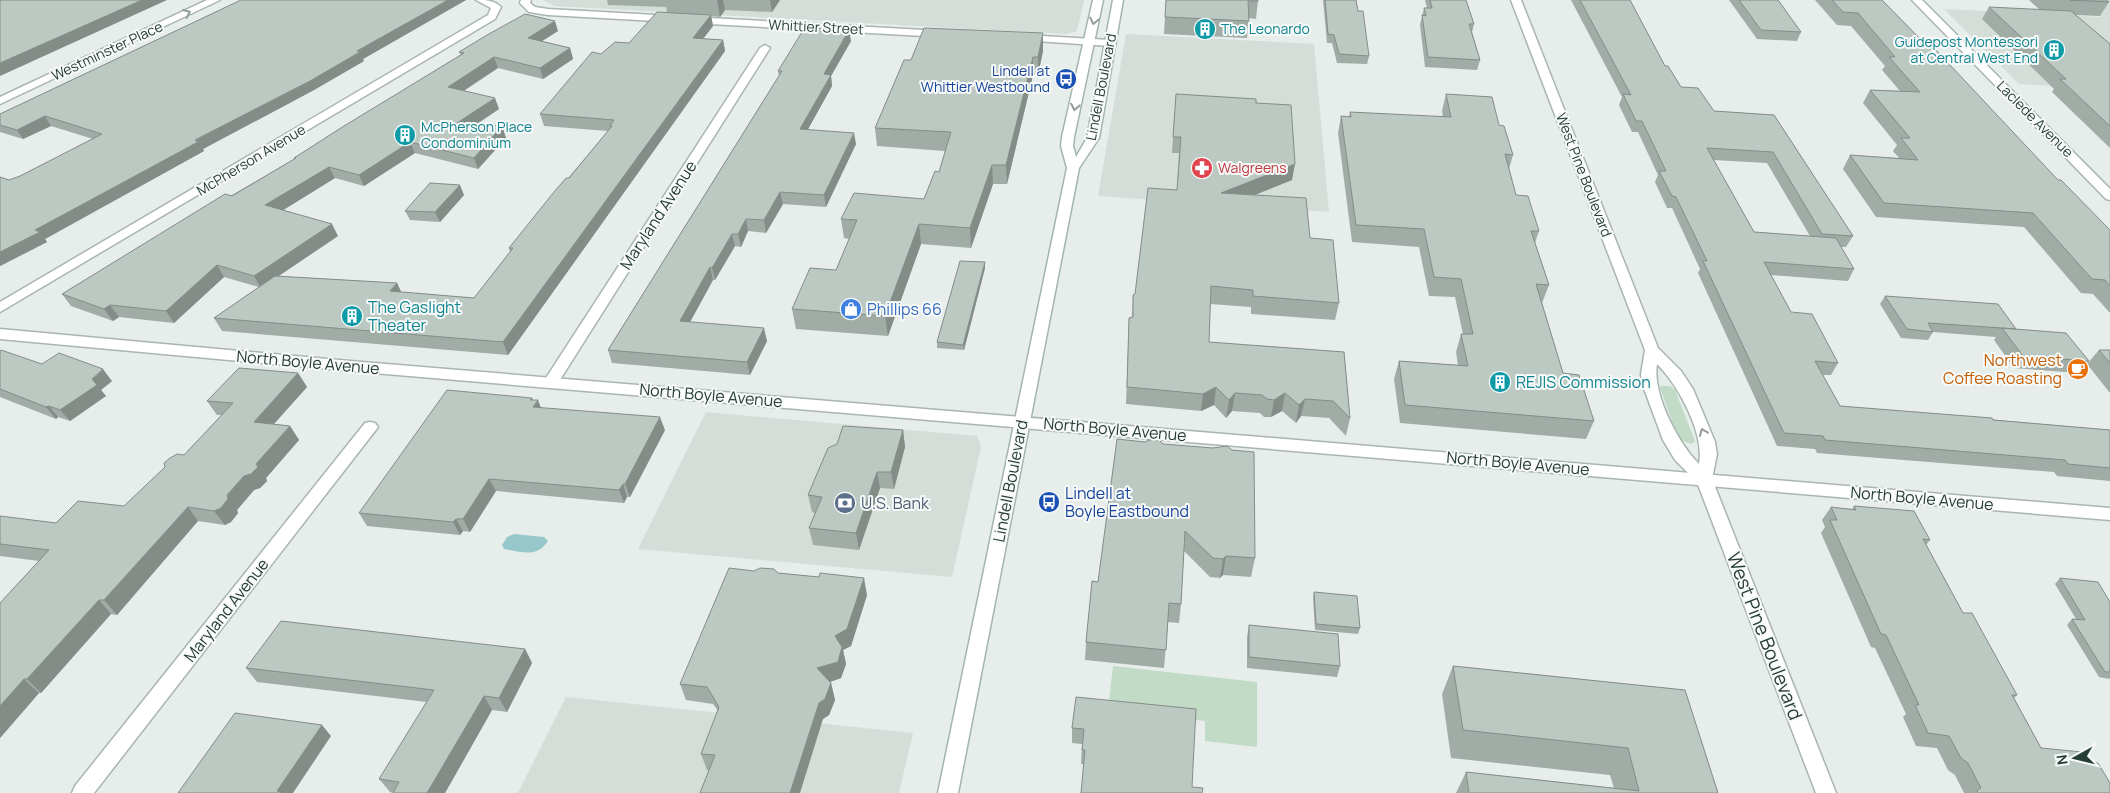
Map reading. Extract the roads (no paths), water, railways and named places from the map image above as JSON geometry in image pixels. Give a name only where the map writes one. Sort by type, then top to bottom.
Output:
[{"type":"street","name":"Westminster Place","points":[[0,101],[215,0]]},
{"type":"street","name":"McPherson Avenue","points":[[0,308],[492,17],[496,7],[491,2],[481,0]]},
{"type":"street","name":"Lindell Boulevard","points":[[948,793],[1073,168],[1067,146],[1098,0]]},
{"type":"street","name":"Lindell Boulevard","points":[[1073,168],[1086,153],[1093,138],[1118,0]]},
{"type":"street","name":"West Pine Boulevard","points":[[1516,0],[1652,350],[1676,374],[1686,389],[1704,433],[1709,454],[1704,479]]},
{"type":"street","name":"Laclede Avenue","points":[[1917,0],[2110,196]]},
{"type":"street","name":"Whittier Street","points":[[525,2],[532,10],[548,12],[954,34]]},
{"type":"street","points":[[1011,38],[1110,43]]},
{"type":"street","name":"Maryland Avenue","points":[[551,382],[765,48]]},
{"type":"street","name":"North Boyle Avenue","points":[[0,334],[2110,514]]},
{"type":"street","name":"West Pine Boulevard","points":[[1652,350],[1648,374],[1650,386],[1671,440],[1681,456],[1704,479],[1826,793]]},
{"type":"street","name":"Maryland Avenue","points":[[82,793],[370,427]]},
{"type":"water","points":[[514,534],[544,537],[548,541],[539,550],[534,552],[504,549],[502,545],[507,537]]},
{"type":"place","name":"The Leonardo","points":[[1205,29]]},
{"type":"place","name":"Guidepost Montessori at Central West End","points":[[2054,50]]},
{"type":"place","name":"Lindell at Whittier Westbound","points":[[1066,79]]},
{"type":"place","name":"McPherson Place Condominium","points":[[405,135]]},
{"type":"place","name":"Walgreens","points":[[1202,168]]},
{"type":"place","name":"Phillips 66","points":[[851,309]]},
{"type":"place","name":"The Gaslight Theater","points":[[352,316]]},
{"type":"place","name":"Northwest Coffee Roasting","points":[[2078,369]]},
{"type":"place","name":"REJIS Commission","points":[[1500,382]]},
{"type":"place","name":"Lindell at Boyle Eastbound","points":[[1049,502]]},
{"type":"place","name":"U.S. Bank","points":[[845,503]]}]
